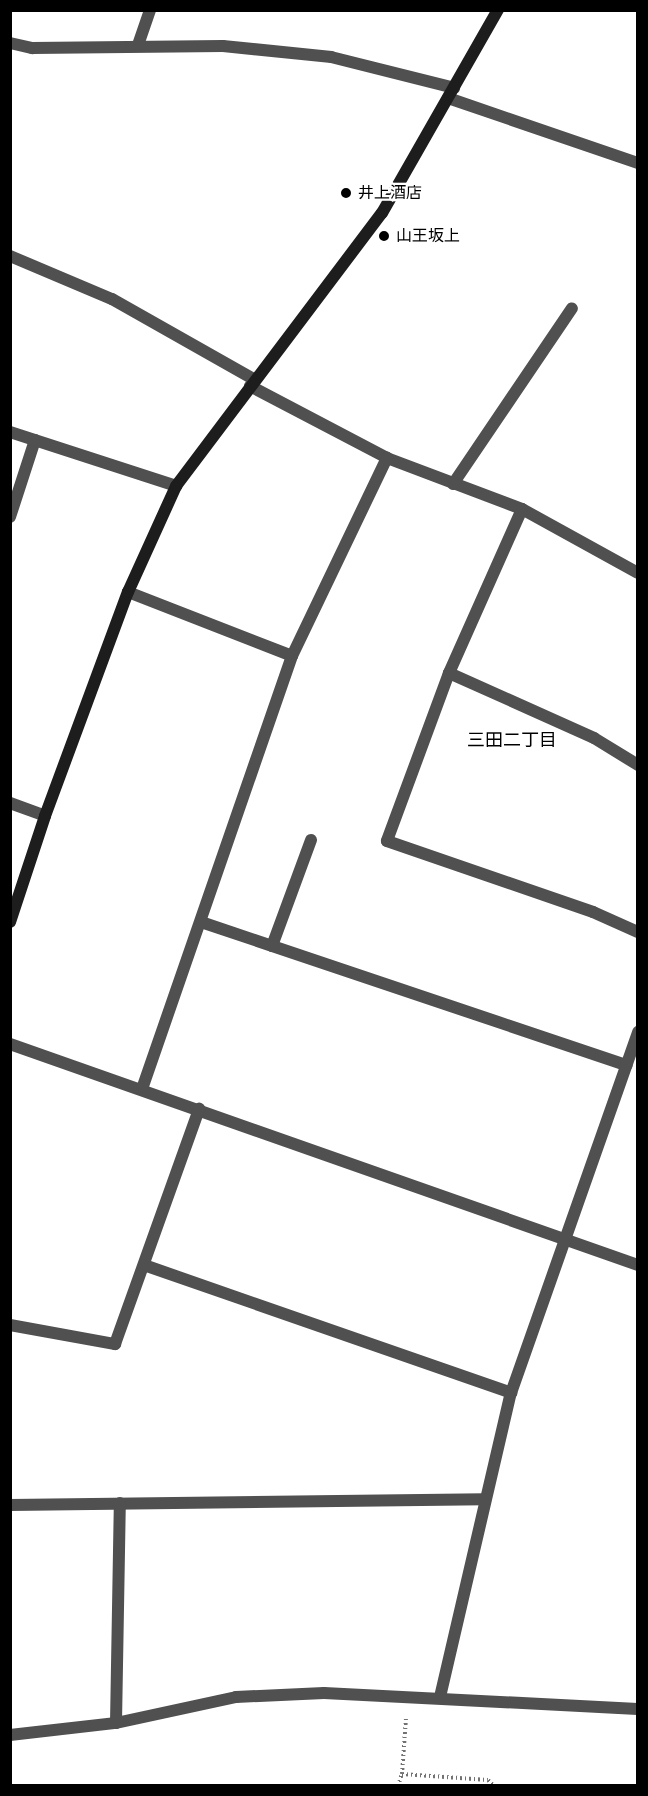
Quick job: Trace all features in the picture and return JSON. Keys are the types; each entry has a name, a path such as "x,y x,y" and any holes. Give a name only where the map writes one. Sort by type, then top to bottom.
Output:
{"street":[{"path":"138,45 150,10"},
{"path":"10,922 45,816 128,592 176,486 382,213 498,10"},
{"path":"10,43 32,48 138,45 223,46 331,57 451,93 638,163"},
{"path":"10,256 112,299 253,383 387,458 522,509 638,573"},
{"path":"453,484 572,308"},
{"path":"10,432 176,486"},
{"path":"10,517 35,440"},
{"path":"142,1089 292,656 387,458"},
{"path":"522,509 449,674 387,841 593,912 638,932"},
{"path":"128,592 292,656"},
{"path":"449,674 594,738 638,765"},
{"path":"10,803 45,816"},
{"path":"272,946 310,840"},
{"path":"201,922 627,1065"},
{"path":"440,1697 510,1393 638,1032"},
{"path":"10,1044 638,1265"},
{"path":"10,1325 116,1344 199,1109"},
{"path":"144,1265 510,1393"},
{"path":"10,1505 484,1499"},
{"path":"116,1723 120,1503"},
{"path":"10,1735 116,1723 236,1697 324,1693 440,1697 638,1709"}],"path":[{"path":"398,1785 402,1774 407,1696"},
{"path":"402,1774 488,1780 494,1785"}],"place":[{"name":"井上酒店","path":"346,193"},
{"name":"山王坂上","path":"384,236"}],"district":[{"name":"三田二丁目","path":"512,740"}]}
